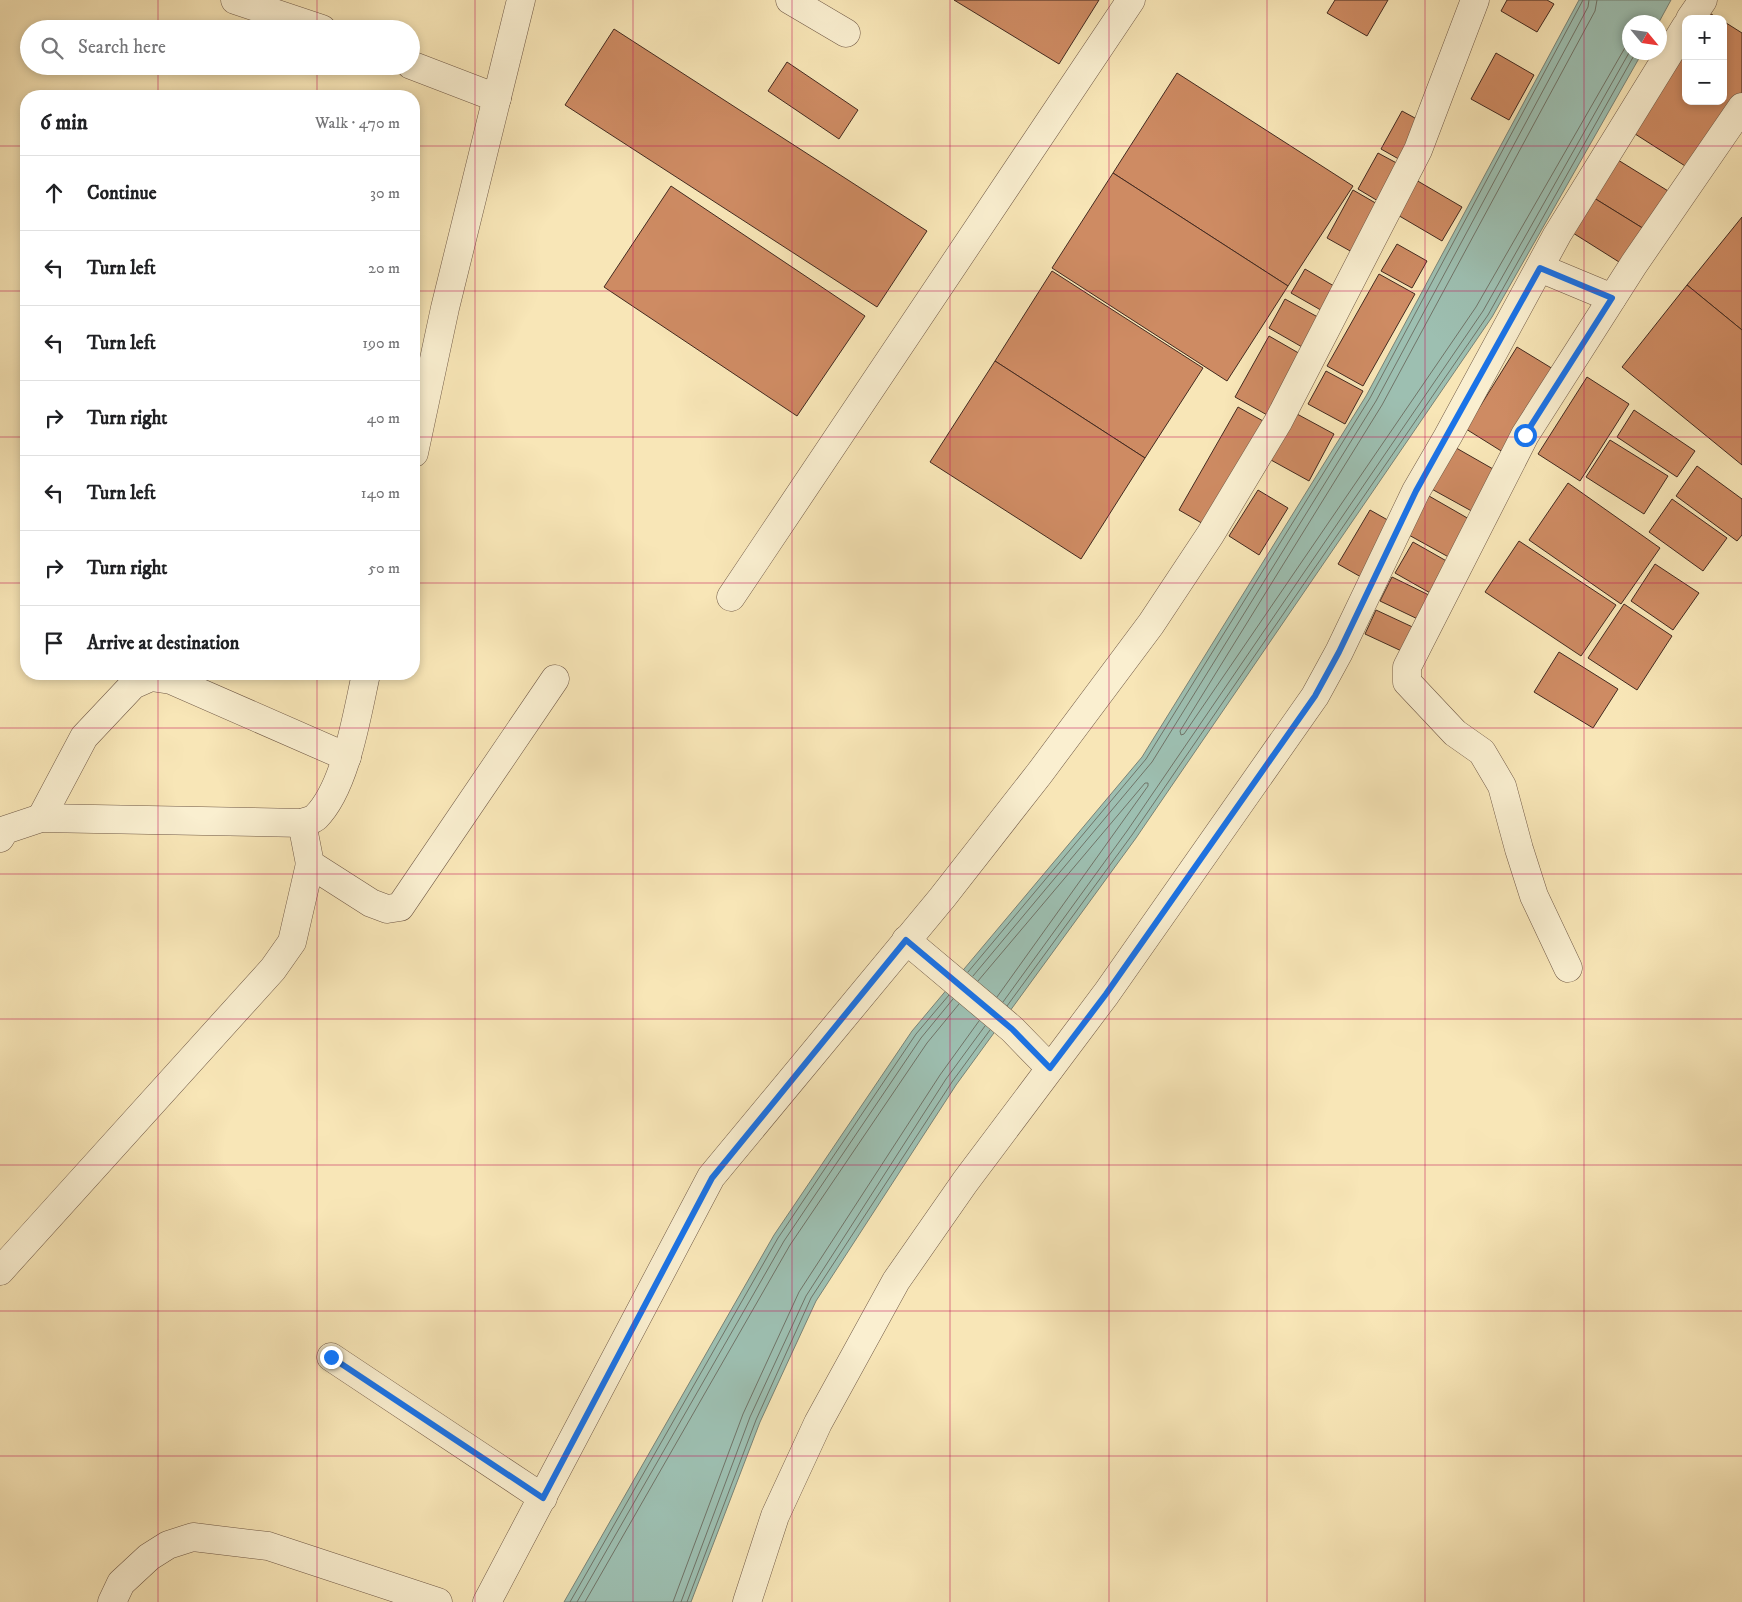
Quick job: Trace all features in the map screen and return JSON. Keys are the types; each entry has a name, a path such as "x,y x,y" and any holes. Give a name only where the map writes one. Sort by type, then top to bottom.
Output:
{"street":[{"path":"235,0 295,20"},
{"path":"420,426 446,308 521,0"},
{"path":"790,0 846,33"},
{"path":"730,597 1131,0"},
{"path":"487,1602 712,1178 1039,774 1151,624 1210,534 1278,422 1418,150 1475,0"},
{"path":"1693,15 1702,0"},
{"path":"747,1602 775,1516 814,1431 896,1281 965,1182 1106,994 1315,696 1339,652 1416,491 1557,235 1682,32"},
{"path":"420,68 497,98"},
{"path":"1568,968 1534,896 1518,849 1502,786 1482,752 1455,733 1408,682 1407,667 1525,435 1612,298 1742,107"},
{"path":"1540,268 1612,298"},
{"path":"310,864 371,902 388,909 400,907 555,679"},
{"path":"41,818 84,737 132,685 144,680"},
{"path":"171,680 348,757"},
{"path":"2,831 41,818 302,823 315,818 327,802 348,757 365,680"},
{"path":"4,1257 273,969 292,942 310,864 302,823"},
{"path":"906,940 1012,1029 1050,1068"},
{"path":"331,1357 543,1498"},
{"path":"112,1602 120,1583 149,1557 168,1544 194,1537 268,1546 438,1602"}],"water":[{"path":"1579,0 1671,0 1663,15 1622,15 1622,60 1638,60 1492,317 1136,838 956,1085 816,1301 760,1422 691,1602 564,1602 774,1235 912,1031 1142,757 1366,396"}],"building":[{"path":"954,0 1099,0 1059,64"},
{"path":"1335,0 1388,0 1367,36 1327,13"},
{"path":"1507,0 1547,0 1554,4 1537,32 1501,11"},
{"path":"1727,24 1742,33 1742,94 1693,171 1632,132 1682,53 1682,105 1727,105"},
{"path":"614,29 927,231 877,307 565,105"},
{"path":"1496,53 1534,75 1509,120 1471,99"},
{"path":"787,62 858,110 839,139 768,91"},
{"path":"1177,73 1353,186 1288,286 1113,173"},
{"path":"1402,111 1426,124 1404,162 1381,149"},
{"path":"1378,153 1404,167 1383,204 1358,189"},
{"path":"1618,160 1673,194 1649,232 1594,198"},
{"path":"1113,173 1288,286 1227,381 1052,268"},
{"path":"1416,180 1462,207 1442,241 1396,214"},
{"path":"671,186 865,316 797,416 604,287"},
{"path":"1353,190 1379,205 1352,252 1327,238"},
{"path":"1594,198 1649,232 1627,267 1573,233"},
{"path":"1742,217 1742,330 1687,285"},
{"path":"1397,244 1427,261 1412,288 1381,271"},
{"path":"1305,269 1339,289 1326,313 1291,293"},
{"path":"1052,271 1203,368 1145,458 995,361"},
{"path":"1379,274 1415,294 1363,386 1327,366"},
{"path":"1687,285 1742,330 1742,465 1622,367"},
{"path":"1285,299 1325,321 1309,351 1269,328"},
{"path":"1269,336 1302,355 1269,416 1235,397"},
{"path":"1517,347 1558,372 1506,454 1466,429"},
{"path":"995,361 1145,458 1081,559 930,462"},
{"path":"1326,371 1363,391 1345,424 1308,404"},
{"path":"1587,377 1629,404 1580,481 1538,454"},
{"path":"1238,407 1272,426 1212,529 1179,510"},
{"path":"1634,410 1695,451 1677,477 1617,437"},
{"path":"1297,414 1334,434 1309,481 1271,460"},
{"path":"1610,440 1668,476 1644,514 1586,477"},
{"path":"1451,445 1500,473 1477,514 1428,487"},
{"path":"1697,466 1742,499 1742,535 1737,541 1676,496"},
{"path":"1568,483 1660,548 1621,604 1529,540"},
{"path":"1258,490 1288,508 1259,555 1229,536"},
{"path":"1429,496 1476,523 1454,560 1407,534"},
{"path":"1672,499 1727,538 1703,571 1649,532"},
{"path":"1370,510 1393,523 1361,577 1338,564"},
{"path":"1519,541 1616,605 1581,656 1485,592"},
{"path":"1413,542 1450,563 1432,594 1395,573"},
{"path":"1655,564 1699,593 1673,630 1631,601"},
{"path":"1392,577 1435,598 1424,622 1380,601"},
{"path":"1624,604 1672,636 1637,690 1588,658"},
{"path":"1376,610 1419,630 1408,654 1365,634"},
{"path":"1559,652 1618,689 1593,728 1534,692"}],"route":[{"path":"331,1357 543,1498 686,1224 712,1178 906,940 1012,1029 1050,1068 1106,994 1315,696 1339,652 1416,491 1540,268 1612,298 1525,435"}]}
